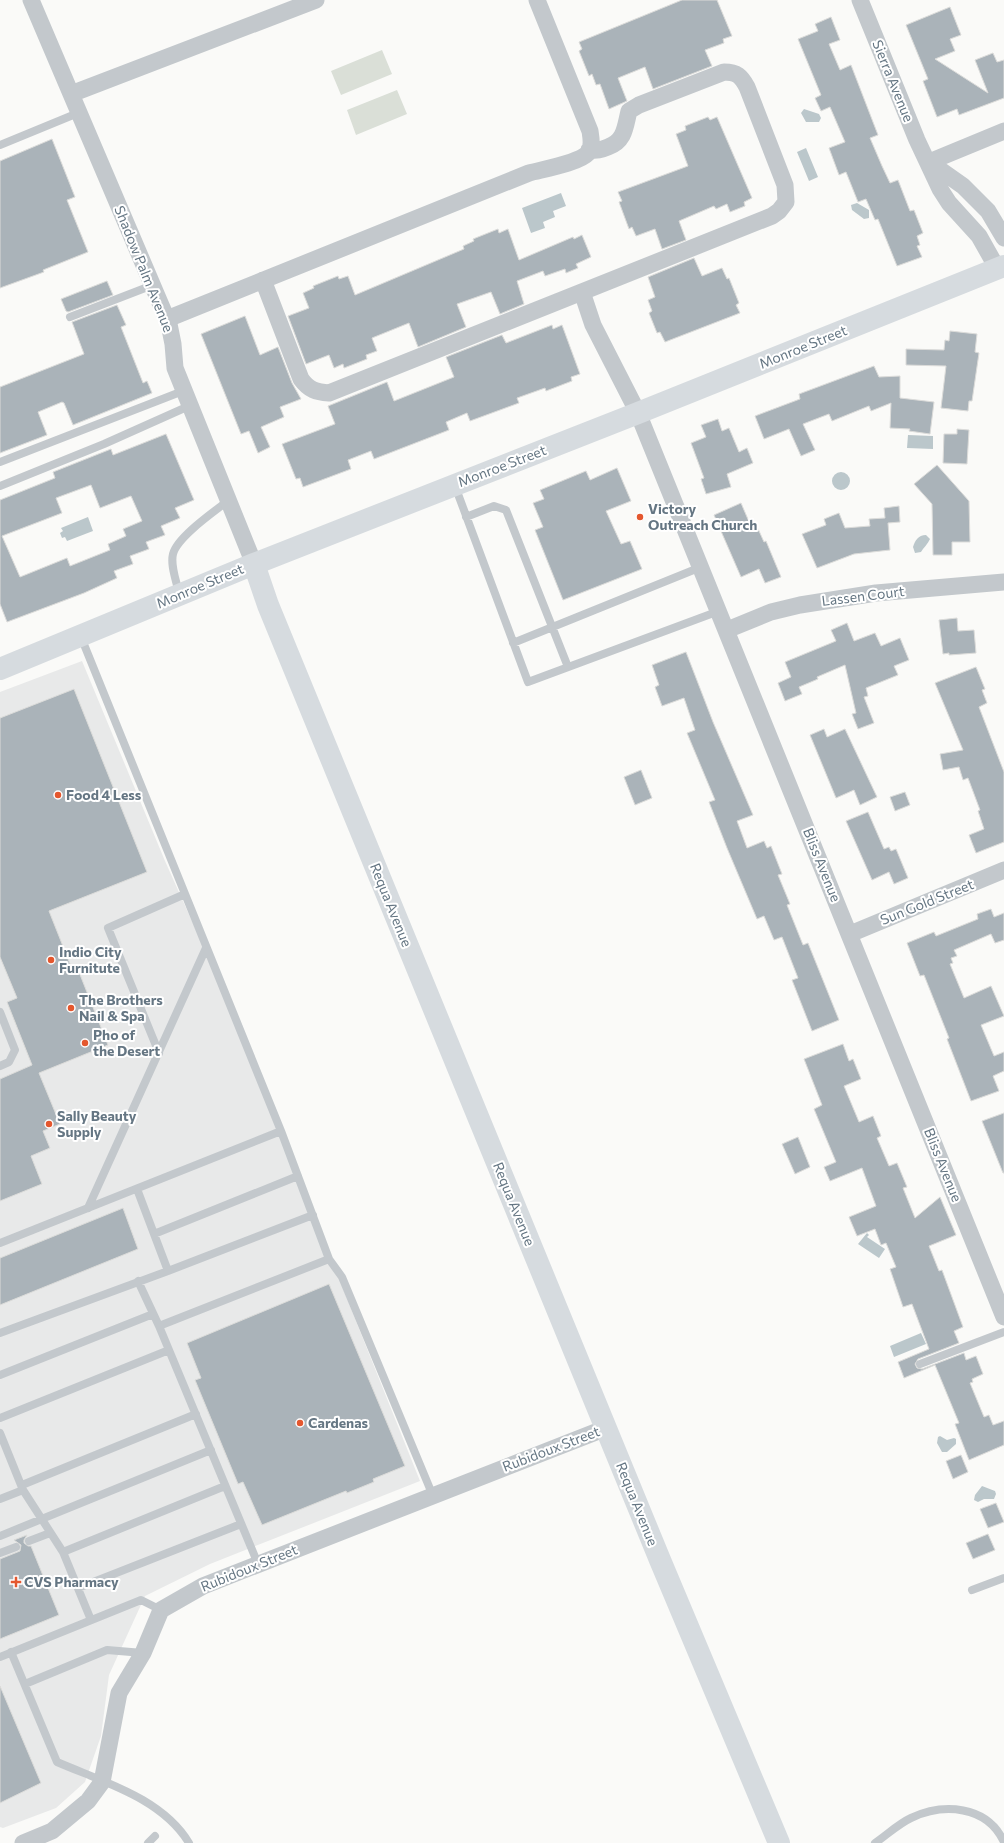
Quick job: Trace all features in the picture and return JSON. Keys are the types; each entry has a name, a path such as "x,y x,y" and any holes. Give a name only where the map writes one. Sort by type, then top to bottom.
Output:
{"street":[{"name":"Shadow Palm Avenue","path":"31,0 167,319 173,344 175,368 254,564"},
{"path":"71,94 316,0"},
{"path":"167,319 529,173 576,161 588,152 592,141 590,132 537,0"},
{"name":"Sierra Avenue","path":"860,0 917,140 929,162 943,194 979,236 1000,267"},
{"path":"263,280 301,380 307,387 316,392 329,393 772,216 779,211 786,202 787,193 782,173 747,87 742,77 734,72 724,72 640,105 629,111 624,134 618,143 596,151 589,150"},
{"path":"929,162 1004,131"},
{"name":"Sierra Avenue","path":"929,162 963,186 988,211 1004,238"},
{"name":"Monroe Street","path":"0,669 254,564 638,413 1000,267"},
{"name":"Bliss Avenue","path":"582,292 593,325 638,413 1004,1317"},
{"name":"Requa Avenue","path":"254,564 271,612 606,1428 779,1843"},
{"name":"Lassen Court","path":"726,630 771,612 800,605 876,593 1004,582"},
{"name":"Sun Gold Street","path":"850,934 1004,870"},
{"name":"Rubidoux Street","path":"161,1610 203,1586 606,1428"},
{"path":"23,1843 52,1831 88,1800 102,1782 119,1693 143,1653 161,1610"}],"lane":[{"path":"0,145 78,113"},
{"path":"70,317 153,285"},
{"path":"0,462 186,398"},
{"path":"0,486 104,444 186,398"},
{"path":"455,485 528,682 719,611"},
{"path":"179,595 173,554 177,545 204,518 229,500"},
{"path":"466,517 494,506 506,510 568,667"},
{"path":"513,643 701,567"},
{"path":"80,636 298,1176 329,1259 342,1277 433,1496"},
{"path":"158,1053 108,928 184,894"},
{"path":"88,1208 206,948"},
{"path":"0,1012 15,1050 9,1062 0,1066"},
{"path":"0,1243 280,1131"},
{"path":"154,1234 298,1176"},
{"path":"136,1189 168,1271"},
{"path":"0,1333 168,1271 313,1215"},
{"path":"159,1326 329,1259"},
{"path":"138,1281 159,1326 258,1564"},
{"path":"0,1376 153,1314"},
{"path":"920,1364 1004,1332"},
{"path":"0,1418 169,1350"},
{"path":"0,1500 22,1488 196,1414"},
{"path":"0,1433 22,1488 41,1520 63,1552 91,1620"},
{"path":"0,1536 211,1450"},
{"path":"63,1552 225,1486"},
{"path":"78,1588 241,1524"},
{"path":"30,1541 50,1533"},
{"path":"0,1553 16,1547"},
{"path":"972,1590 1004,1578"},
{"path":"0,1657 141,1600 161,1610"},
{"path":"24,1684 107,1650 143,1653"},
{"path":"11,1652 57,1762 128,1792 152,1806 173,1823 189,1843"},
{"path":"875,1843 910,1819 933,1810 959,1809 976,1814 993,1827 1004,1842"},
{"path":"148,1843 155,1836"}],"shaded area":[{"path":"382,50 392,74 341,95 331,71"},
{"path":"397,90 407,114 356,135 347,110"},
{"path":"804,109 819,114 821,118 819,122 806,122 801,113"},
{"path":"806,148 818,177 809,181 797,152"},
{"path":"561,193 566,206 553,211 555,217 543,222 545,228 531,233 522,208"},
{"path":"857,203 869,210 869,218 864,219 852,210 851,205"},
{"path":"908,435 933,436 933,449 907,448"},
{"path":"841,472 847,475 850,481 847,487 841,490 835,487 832,481 835,475"},
{"path":"88,517 93,531 67,541 65,537 62,538 60,533 63,531 61,528"},
{"path":"926,535 930,539 929,541 921,552 915,553 913,547 916,541 919,537"},
{"path":"82,661 165,861 229,1004 420,1481 210,1564 145,1596 109,1675 101,1736 85,1782 56,1808 3,1828 0,1827 0,692"},
{"path":"867,1233 869,1235 867,1237 885,1249 879,1258 858,1244"},
{"path":"921,1333 926,1344 894,1357 890,1346"},
{"path":"940,1436 947,1440 954,1438 956,1439 956,1444 947,1452 942,1452 937,1443 938,1437"},
{"path":"982,1486 995,1491 996,1494 994,1499 984,1499 978,1502 974,1500 975,1495"}],"building":[{"path":"682,0 717,0 732,36 723,39 724,43 705,50 712,66 653,89 645,67 618,78 627,101 609,109 600,84 596,85 592,74 589,76 579,51 582,49 579,42"},
{"path":"950,7 961,35 950,39 955,51 935,59 988,93 975,60 993,53 997,62 1004,60 1004,98 959,115 957,109 937,117 923,81 928,79 906,25"},
{"path":"831,17 840,40 829,44 840,70 851,65 878,135 870,138 882,166 890,183 898,180 910,211 914,210 923,233 917,236 920,245 917,246 922,257 897,266 878,219 875,220 866,199 858,202 846,172 839,175 829,148 845,142 830,107 821,111 815,98 821,95 798,39 818,31 815,24"},
{"path":"708,117 710,120 717,117 752,198 744,202 745,206 730,212 727,204 716,209 714,206 679,221 686,240 662,249 655,229 636,236 632,227 629,229 619,202 622,201 618,192 688,166 676,134 686,130 685,126"},
{"path":"52,139 75,197 67,200 88,252 43,270 44,272 0,288 0,161"},
{"path":"498,229 499,233 508,229 519,260 573,237 574,239 582,235 591,257 576,264 578,268 566,273 565,269 545,276 543,271 517,281 524,304 500,314 491,292 457,304 466,327 418,347 409,323 372,338 377,351 366,355 367,359 344,368 343,364 334,368 329,355 306,364 288,316 309,308 303,293 314,288 313,286 338,276 339,279 348,276 355,295 464,249 463,246 474,241 473,239"},
{"path":"694,258 702,276 722,268 727,279 729,278 739,303 736,305 740,313 665,342 660,332 657,333 649,313 652,311 648,300 655,297 648,277"},
{"path":"107,281 113,295 68,312 66,311 61,299"},
{"path":"117,305 126,325 121,327 143,383 147,381 152,393 73,425 64,403 62,402 38,412 47,435 0,453 0,387 84,354 72,322"},
{"path":"245,316 260,355 278,347 292,383 301,399 280,407 284,417 261,427 270,447 258,453 249,431 241,434 201,334"},
{"path":"552,325 553,329 562,325 580,374 571,377 572,381 546,391 545,388 517,398 519,403 470,421 467,413 446,422 449,430 374,459 371,451 348,460 351,469 303,487 300,478 296,479 282,444 335,424 328,406 387,382 394,401 454,377 446,357 502,335 506,343"},
{"path":"950,331 977,334 975,352 979,353 972,401 969,401 968,411 941,408 946,366 906,365 906,349 944,350 945,340 949,341"},
{"path":"874,366 879,377 900,376 900,398 934,402 930,434 909,431 910,429 890,428 891,403 871,411 869,406 832,421 829,414 803,424 815,450 801,456 789,429 764,439 755,416 800,399 799,394"},
{"path":"718,419 722,431 729,428 739,452 747,448 753,463 727,474 731,487 706,494 701,479 704,478 691,443 706,437 701,425"},
{"path":"957,429 969,430 967,464 943,463 944,434 957,434"},
{"path":"166,434 194,500 175,508 180,518 161,526 165,535 146,542 149,549 130,556 133,564 114,571 117,578 84,593 7,622 0,604 0,500 55,478 53,472 111,449 113,455","holes":["91,485 100,508 131,496 142,521 123,529 126,536 108,544 110,550 70,566 67,558 20,577 2,536 62,513 56,498"]},
{"path":"937,465 969,501 970,542 952,542 952,555 933,555 932,504 914,484"},
{"path":"617,468 631,501 606,511 621,544 630,541 642,569 563,600 535,530 543,527 533,503 544,499 540,490 586,471 590,480"},
{"path":"741,503 750,524 755,522 764,542 766,541 781,577 765,583 759,569 741,577 714,515"},
{"path":"899,506 900,522 888,523 890,550 854,554 817,568 802,534 826,525 824,519 839,513 845,528 870,526 869,519 885,518 884,508"},
{"path":"957,618 958,631 974,630 976,653 943,654 939,620"},
{"path":"847,623 854,641 875,633 881,646 900,638 909,660 894,666 898,675 866,688 868,696 864,697 874,723 858,729 852,714 856,713 845,665 817,677 818,679 799,687 802,694 785,701 778,683 791,677 785,662 836,641 831,630"},
{"path":"686,652 713,722 753,815 737,821 747,848 764,841 767,848 771,846 782,874 778,875 790,904 787,905 803,945 808,943 839,1020 812,1031 792,980 798,978 782,937 774,940 764,916 757,919 709,802 715,800 687,733 695,730 684,698 662,706 655,687 659,685 652,665"},
{"path":"976,667 985,689 982,690 987,703 979,707 1004,772 1004,842 976,853 969,835 984,829 978,811 980,810 968,778 963,780 959,767 943,770 940,754 963,750 935,683"},
{"path":"74,689 147,872 49,911 74,974 79,972 108,1045 39,1073 60,1124 43,1131 50,1148 31,1156 42,1184 0,1201 0,1079 32,1065 7,1002 17,998 0,957 0,718"},
{"path":"824,729 827,737 845,729 877,797 860,805 854,790 836,798 810,735"},
{"path":"641,770 652,798 635,805 624,777"},
{"path":"905,792 910,805 895,811 890,797"},
{"path":"868,812 884,849 889,847 891,851 896,849 908,878 894,884 889,872 872,880 846,821"},
{"path":"991,909 994,917 1004,913 1004,940 995,943 991,934 954,950 957,956 951,958 953,963 950,964 964,998 991,986 1004,1016 981,1025 994,1056 1004,1052 1004,1071 993,1076 999,1091 971,1101 947,1039 949,1038 924,975 920,976 907,943 934,932 936,936 978,919 977,914"},
{"path":"843,1044 849,1061 853,1059 861,1079 844,1086 859,1122 873,1116 881,1136 877,1138 889,1166 897,1163 907,1187 903,1188 915,1218 940,1197 956,1235 929,1246 939,1271 942,1270 963,1327 954,1331 959,1343 918,1359 915,1364 917,1368 922,1369 964,1353 966,1360 976,1356 983,1374 972,1379 973,1382 970,1383 984,1417 989,1415 993,1425 1004,1421 1004,1445 969,1460 955,1424 959,1423 935,1365 904,1378 898,1362 929,1349 912,1304 903,1307 890,1269 896,1267 886,1243 881,1245 875,1229 857,1236 849,1217 876,1206 862,1168 830,1181 824,1167 836,1162 814,1109 822,1105 804,1059"},
{"path":"1004,1113 1004,1173 1003,1173 982,1121"},
{"path":"798,1137 810,1167 795,1174 782,1144"},
{"path":"123,1208 138,1249 0,1305 0,1258"},
{"name":"Cardenas","path":"329,1284 405,1466 373,1479 374,1482 347,1493 346,1491 262,1525 243,1482 238,1484 195,1380 201,1378 187,1343"},
{"path":"961,1455 968,1472 953,1479 946,1461"},
{"path":"996,1503 1004,1522 988,1528 980,1509"},
{"path":"988,1534 995,1550 973,1559 966,1543"},
{"name":"CVS Pharmacy","path":"27,1535 24,1543 31,1546 59,1615 0,1639 0,1559 20,1551 21,1545 14,1540"},
{"path":"0,1686 41,1783 0,1803"}],"place":[{"name":"Victory Outreach Church","path":"640,517"},
{"name":"Food 4 Less","path":"58,795"},
{"name":"Indio City Furnitute","path":"51,960"},
{"name":"The Brothers Nail & Spa","path":"71,1008"},
{"name":"Pho of the Desert","path":"85,1043"},
{"name":"Sally Beauty Supply","path":"49,1124"},
{"name":"Cardenas","path":"300,1423"},
{"name":"CVS Pharmacy","path":"16,1582"}]}
